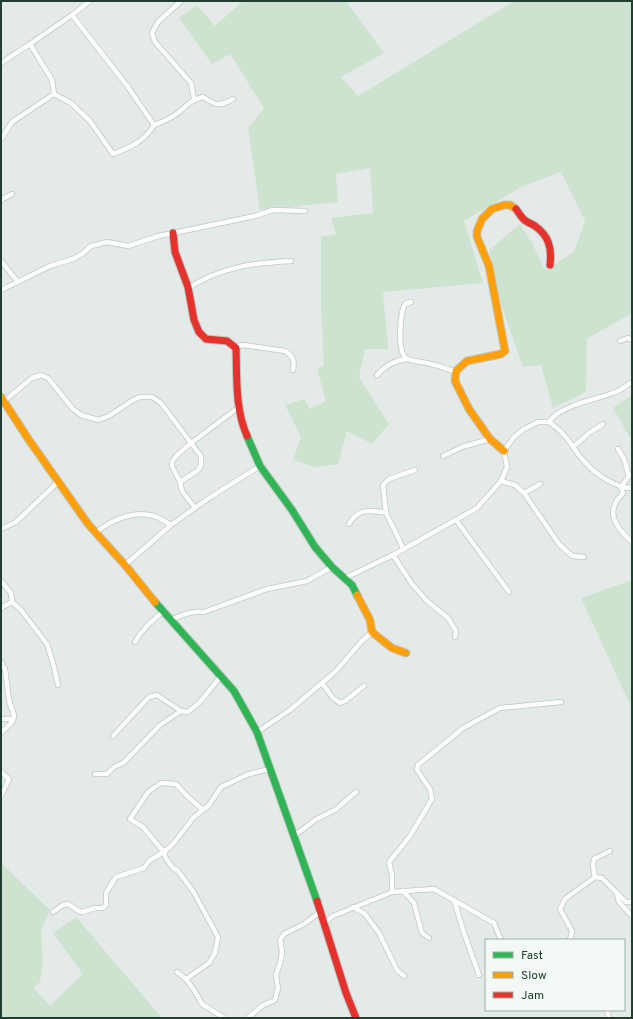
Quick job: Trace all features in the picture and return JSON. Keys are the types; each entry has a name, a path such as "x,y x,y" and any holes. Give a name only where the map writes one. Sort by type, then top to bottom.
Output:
{"street":[{"path":"1,63 72,16 90,1"},
{"path":"181,1 158,22 152,33 155,42 191,83 194,99"},
{"path":"72,16 128,87 154,125"},
{"path":"30,44 52,80 54,94"},
{"path":"54,94 71,103 90,121 113,154 141,141 154,125 167,120 194,99 203,97 213,104 224,104 233,99"},
{"path":"2,138 12,122 54,94"},
{"path":"1,200 12,194"},
{"path":"345,578 392,555 477,508 501,481 507,466 504,451 490,439 461,394 455,381 456,372 463,364 468,361 501,354 505,350 489,266 476,232 482,218 487,212 494,208 509,205 514,207 525,220 535,225 547,238 551,247 550,265"},
{"path":"1,290 50,266 73,259 82,254 91,246 107,242 128,246 173,233 255,216 273,210 305,211"},
{"path":"173,233 175,251 188,288 195,324 201,335 205,339 225,340 232,342 236,348 239,407 242,425 260,466 292,510 315,547 332,567 345,578 360,599 370,620 372,632 399,652 406,653"},
{"path":"1,261 18,282"},
{"path":"188,288 204,279 234,268 252,264 291,261"},
{"path":"407,359 404,355 402,346 401,326 403,307 405,304 411,302"},
{"path":"620,341 628,338 632,340"},
{"path":"236,348 243,345 285,351 290,354 294,360 293,370"},
{"path":"377,375 395,362 407,359 439,366 449,371 456,372"},
{"path":"180,482 197,471 201,466 201,456 161,403 152,397 140,397 109,416 98,420 81,415 73,409 48,378 41,375 32,378 2,401 95,533 125,565 170,620 221,676 234,692 257,732 315,895 323,924 356,1018"},
{"path":"549,422 552,417 566,409 614,393 632,382"},
{"path":"195,508 182,491 172,462 176,456 191,443 239,407"},
{"path":"504,451 514,437 524,429 538,422 549,422 564,434 585,462 607,480 621,487 632,488"},
{"path":"573,447 595,428 602,424"},
{"path":"443,456 462,447 490,439"},
{"path":"618,449 624,459 629,476 621,487"},
{"path":"125,565 171,525 260,466"},
{"path":"403,549 386,513 383,485 389,479 415,470"},
{"path":"501,481 515,485 524,493 559,544 572,556 584,557"},
{"path":"1,529 16,522 58,482"},
{"path":"524,493 540,484"},
{"path":"621,487 623,493 615,504 613,517 621,532 632,542"},
{"path":"349,524 352,518 360,512 370,510 386,513"},
{"path":"95,533 106,524 115,520 143,514 156,516 171,525"},
{"path":"456,520 509,592"},
{"path":"392,555 412,584 427,602 448,618 456,631 455,637"},
{"path":"170,620 195,611 204,612 267,589 307,581 332,567"},
{"path":"1,581 11,593 12,602 21,610 47,644 58,685"},
{"path":"1,608 12,602"},
{"path":"135,642 140,633 164,611"},
{"path":"257,732 290,710 336,671 361,642 372,632"},
{"path":"1,662 5,669 9,700 14,715 13,721 1,734"},
{"path":"113,736 152,696 157,696 181,711 188,712 221,676"},
{"path":"322,683 333,698 340,703 345,702 364,686"},
{"path":"392,892 392,875 389,862 410,836 432,799 430,790 417,770 418,765 463,728 500,708 561,702"},
{"path":"95,774 107,774 114,767 123,763 160,725 181,711"},
{"path":"1,719 13,719"},
{"path":"53,912 62,904 68,904 83,912 95,908 103,908 106,905 106,893 116,877 144,868 149,861 165,851 173,844 193,818 208,805 221,787 250,774 270,769"},
{"path":"1,772 9,779 1,796"},
{"path":"186,979 209,964 215,953 218,937 193,891 178,871 173,868 166,857 165,851 162,850 143,827 130,819 148,792 160,783 176,784 203,810"},
{"path":"294,836 315,820 335,810 356,792"},
{"path":"595,877 593,866 594,859 610,851"},
{"path":"570,939 572,931 560,909 565,899 595,877 602,878 626,902 632,902"},
{"path":"323,924 333,916 392,892 434,889 494,923 502,939"},
{"path":"404,891 414,903 422,933 429,938"},
{"path":"616,893 619,902 632,916"},
{"path":"454,900 479,974"},
{"path":"353,907 365,914 380,933 397,970 404,976"},
{"path":"248,1018 263,1005 275,1000 278,988 276,975 282,951 280,940 284,934 304,924 320,912"},
{"path":"177,972 186,979 202,1004 224,1018"}],"green space":[{"path":"243,1 346,1 384,53 341,77 358,96 514,1 632,1 632,313 587,339 586,392 553,408 541,365 523,367 502,307 489,250 520,224 532,243 545,270 574,252 585,221 561,172 523,186 464,221 483,283 383,292 388,349 365,349 359,377 389,424 372,444 347,431 338,464 315,467 293,460 301,437 285,405 304,399 310,409 326,401 317,369 324,366 321,308 321,237 336,234 331,218 373,213 370,168 336,174 338,202 260,210 248,128 264,108 230,54 212,64 179,18 197,5 215,26"},
{"path":"631,396 632,397 632,441 613,408"},
{"path":"632,580 632,705 626,696 581,598"},
{"path":"1,863 50,910 41,930 43,962 40,982 33,988 50,1006 83,974 53,933 76,917 162,1018 1,1018"}],"traffic: fast":[{"path":"247,436 260,466 292,510 315,547 332,567 352,585 357,595"},
{"path":"155,602 234,691 257,732 317,901"}],"traffic: slow":[{"path":"504,451 490,439 469,409 455,381 456,371 467,361 501,354 505,351 489,266 477,237 477,231 482,219 492,209 504,205 510,205 516,209"},
{"path":"1,397 29,440 88,524 125,565 155,602"},
{"path":"357,595 370,620 372,632 392,648 406,653"}],"traffic: jam":[{"path":"516,209 523,219 535,226 544,234 550,248 550,265"},
{"path":"173,233 175,252 188,287 194,320 199,332 206,339 227,341 236,348 240,415 247,436"},
{"path":"317,901 346,993 356,1018"}]}
